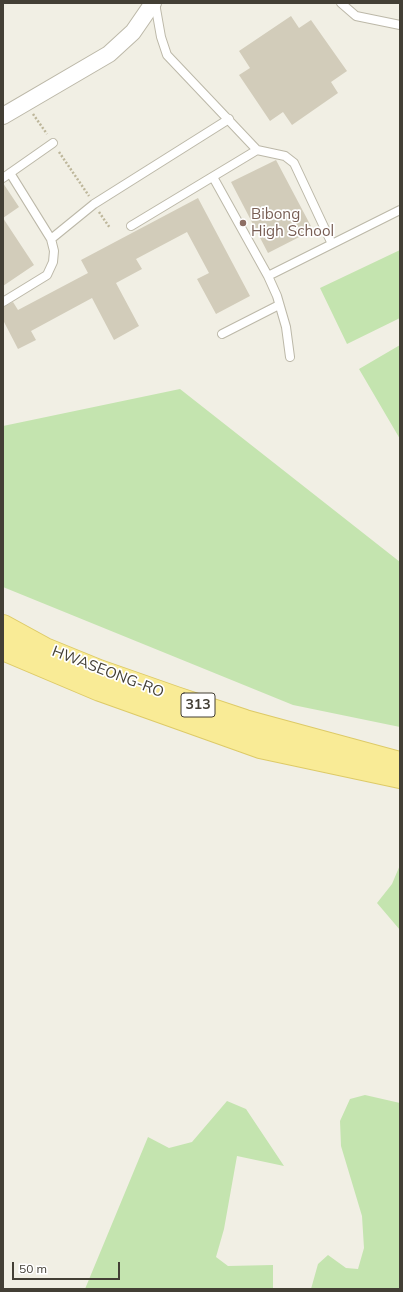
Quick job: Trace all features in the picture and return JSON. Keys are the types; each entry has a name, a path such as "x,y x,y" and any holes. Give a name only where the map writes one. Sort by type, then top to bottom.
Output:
{"main road":[{"name":"HWASEONG-RO","path":"3,626 59,654 99,671 245,721 400,763"},
{"name":"HWASEONG-RO","path":"3,649 100,690 260,748 400,777"}],"street":[{"path":"3,116 109,54 133,32 154,3"}],"lane":[{"path":"154,3 161,37 167,54 258,150 285,156 294,163 332,244"},
{"path":"341,3 356,16 400,25"},
{"path":"51,239 94,204 229,119"},
{"path":"3,302 47,275 53,262 54,251 51,239 6,176 53,143"},
{"path":"131,226 258,150"},
{"path":"213,177 268,276 286,327 290,357"},
{"path":"268,276 400,210"},
{"path":"222,334 279,305"}],"path":[{"path":"36,118 78,180"}],"green space":[{"path":"400,250 400,318 347,344 320,288"},
{"path":"400,345 400,439 359,369"},
{"path":"180,389 400,562 400,727 293,705 3,587 3,426"},
{"path":"400,865 400,930 377,903 392,884"},
{"path":"365,1095 400,1103 400,1289 311,1289 318,1264 328,1255 346,1268 358,1269 364,1248 362,1216 341,1146 340,1121 350,1099"},
{"path":"227,1101 246,1109 284,1166 237,1156 224,1229 216,1257 228,1266 273,1265 273,1289 85,1289 148,1137 169,1148 192,1142"}],"building":[{"path":"291,16 299,28 311,20 347,71 331,82 338,93 292,125 283,112 270,121 239,75 250,68 239,51"},
{"path":"276,160 313,230 268,253 231,182"},
{"path":"3,183 19,207 3,218"},
{"path":"198,198 250,296 216,314 197,279 209,273 187,232 136,259 142,269 116,283 139,326 114,340 92,298 31,331 36,340 18,349 3,320 3,307 13,302 18,310 88,273 81,260"},
{"path":"3,218 34,265 3,286"}],"place":[{"name":"Bibong High School","path":"243,223"}]}
